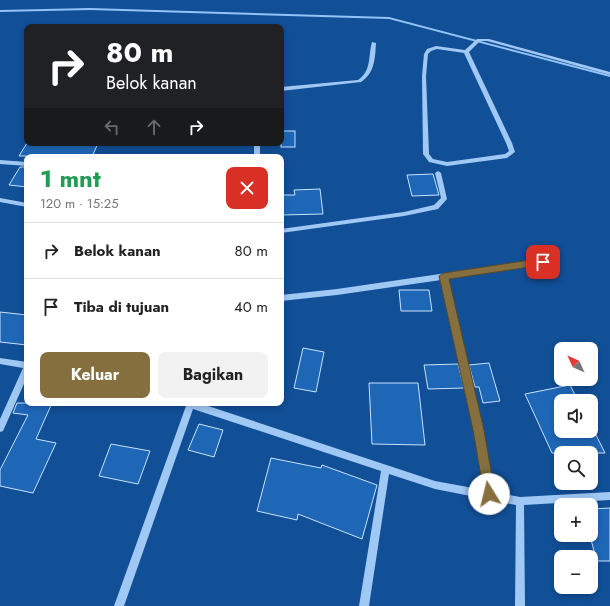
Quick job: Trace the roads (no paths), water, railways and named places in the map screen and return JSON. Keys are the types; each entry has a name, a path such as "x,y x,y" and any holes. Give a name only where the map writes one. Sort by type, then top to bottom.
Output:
{"street":[{"path":"467,51 475,43 482,40 610,74"},
{"path":"284,89 363,79 367,76 374,43"},
{"path":"436,47 467,51 512,152 507,156 499,158 447,164 431,161 426,154 424,76 426,54 429,50 436,47"},
{"path":"0,162 24,164"},
{"path":"284,231 404,214 436,207 444,199 438,174"},
{"path":"0,200 24,204"},
{"path":"284,298 337,292 543,262"},
{"path":"444,276 479,430 489,494"},
{"path":"0,361 24,365"},
{"path":"0,428 24,375"},
{"path":"119,606 188,406"},
{"path":"198,406 435,485 520,501 610,496"},
{"path":"364,606 386,468"},
{"path":"520,501 520,606"}],"waterway":[{"path":"0,11 90,9 389,18 610,76"}]}
